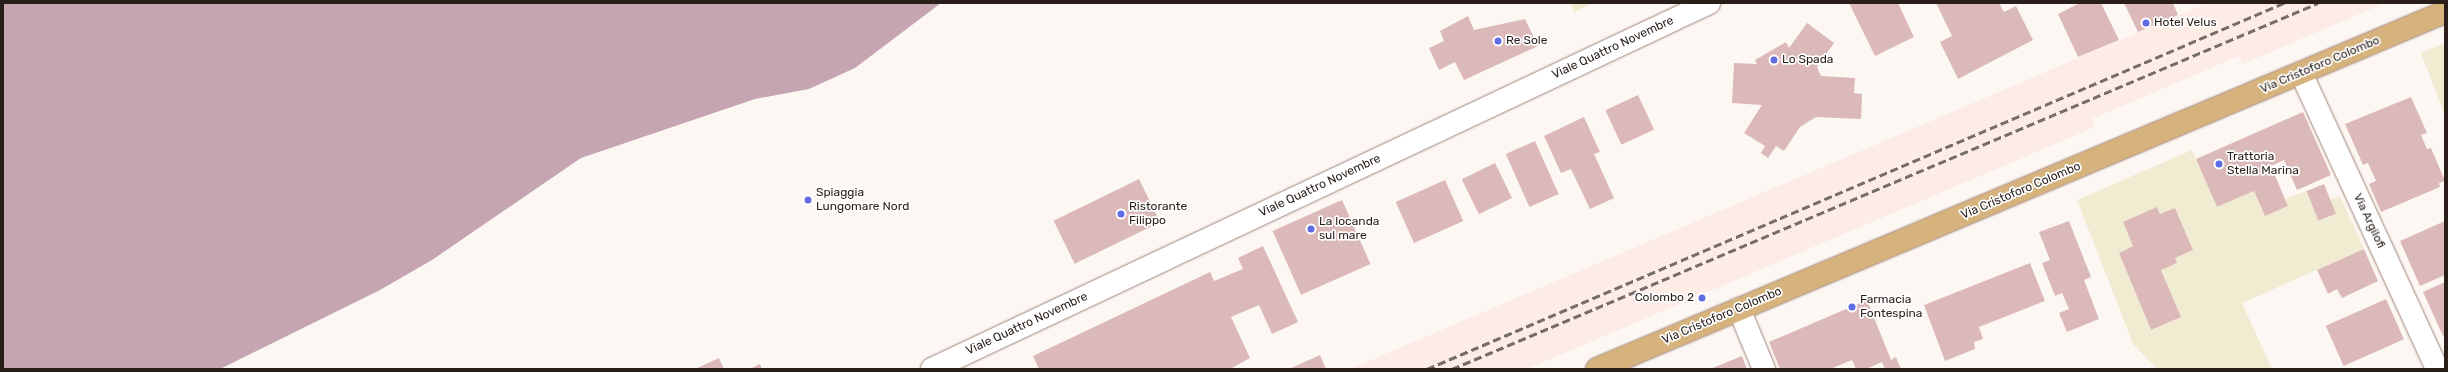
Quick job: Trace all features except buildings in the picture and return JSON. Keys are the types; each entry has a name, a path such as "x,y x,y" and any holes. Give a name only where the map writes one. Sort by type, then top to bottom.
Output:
{"main road":[{"name":"Via Cristoforo Colombo","path":"1597,369 2445,12"}],"street":[{"name":"Viale Quattro Novembre","path":"932,369 1709,3"},
{"name":"Via Argilofi","path":"2301,73 2437,369"},
{"path":"1739,309 1764,369"}],"shaded area":[{"path":"3,3 941,3 855,68 809,89 755,99 581,158 432,260 380,290 220,369 3,369"},
{"path":"1570,3 1593,3 1574,12"},
{"path":"2207,3 2385,3 2243,64 2239,56 2092,119 2095,127 1527,369 1350,369"},
{"path":"2445,43 2445,116 2421,53"},
{"path":"2192,150 2217,207 2254,191 2265,216 2288,206 2285,199 2306,191 2319,221 2336,214 2330,200 2340,196 2364,249 2242,303 2272,369 2157,369 2133,344 2077,200","holes":["2157,208 2160,214 2175,208 2193,250 2175,258 2161,270 2181,317 2151,330 2119,253 2133,246 2123,222"]}],"railway":[{"path":"1427,369 2284,3"},
{"path":"1452,369 2318,3"}],"place":[{"name":"Hotel Velus","path":"2146,23"},
{"name":"Re Sole","path":"1498,41"},
{"name":"Lo Spada","path":"1774,60"},
{"name":"Trattoria Stella Marina","path":"2219,164"},
{"name":"Spiaggia Lungomare Nord","path":"808,200"},
{"name":"Ristorante Filippo","path":"1121,214"},
{"name":"La locanda sul mare","path":"1311,229"},
{"name":"Colombo 2","path":"1702,298"},
{"name":"Farmacia Fontespina","path":"1852,307"}]}
